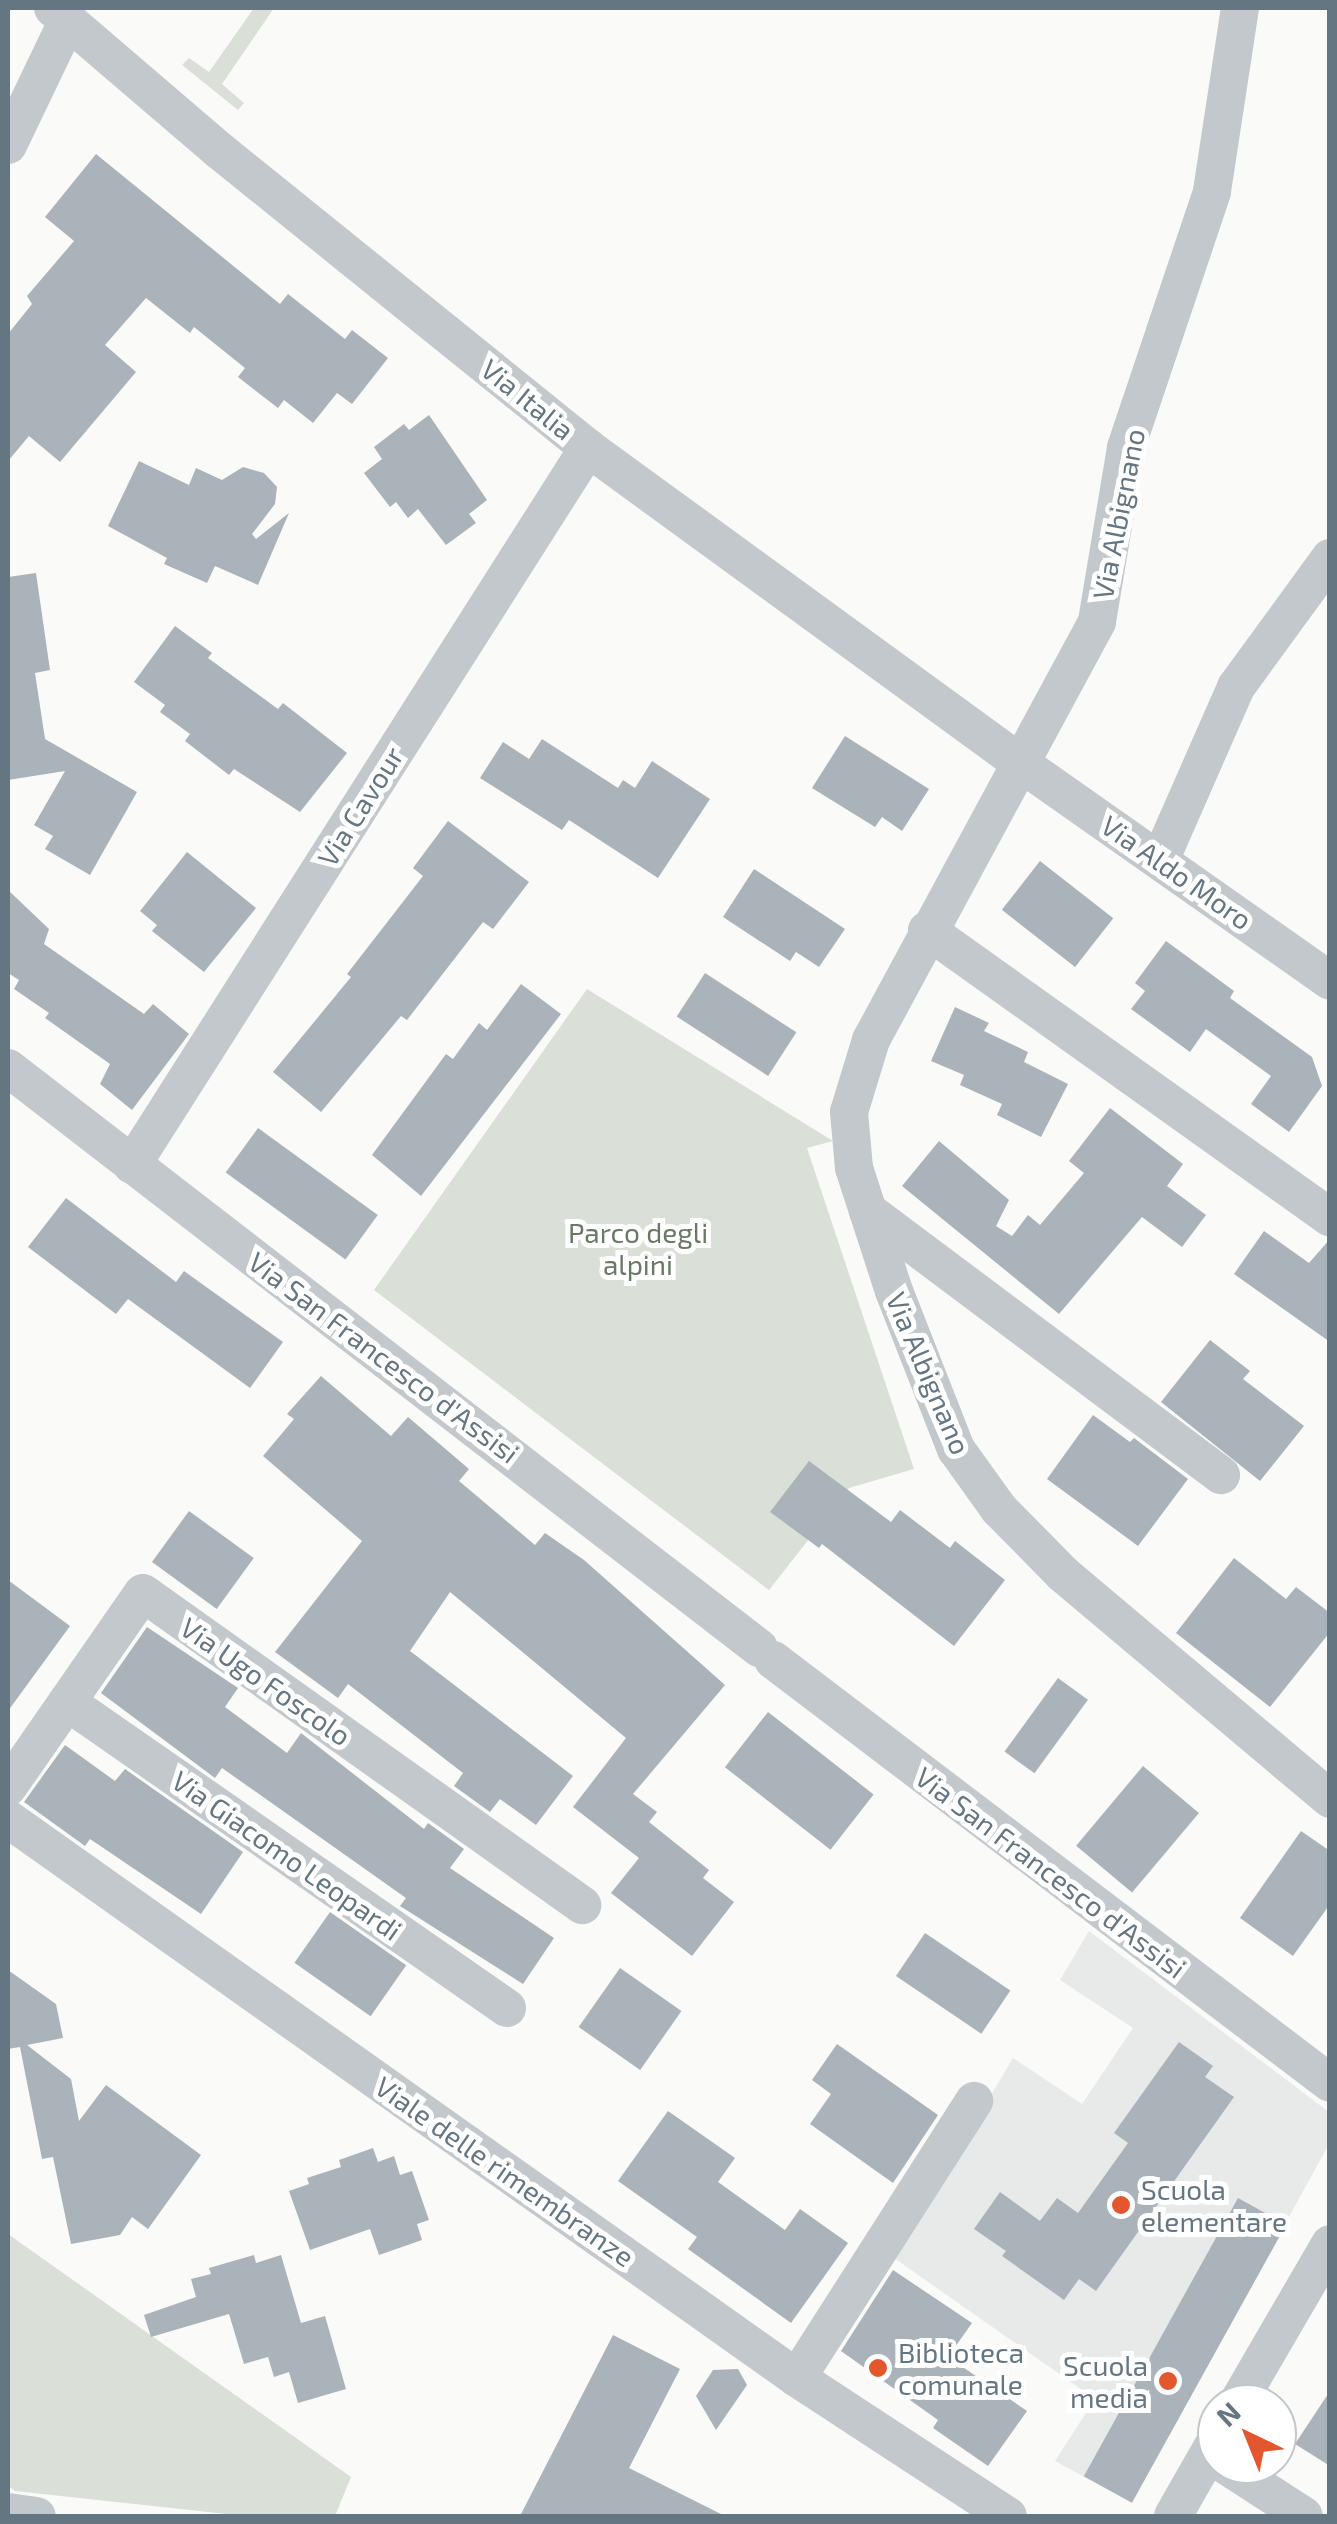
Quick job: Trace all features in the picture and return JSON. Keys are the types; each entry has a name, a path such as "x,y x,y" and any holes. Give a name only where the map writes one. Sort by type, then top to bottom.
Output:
{"street":[{"name":"Via Albignano","path":"1240,8 1212,192 1126,448 1098,622 1023,766 927,930 871,1040 849,1112 854,1168 956,1449 999,1509 1064,1574 1330,1799"},
{"name":"Via Italia","path":"60,15 588,448 1023,766"},
{"path":"8,145 60,15"},
{"name":"Via Cavour","path":"132,1165 588,448"},
{"path":"1161,858 1236,686 1330,558"},
{"name":"Via Aldo Moro","path":"1023,766 1161,858 1330,981"},
{"path":"927,930 1330,1217"},
{"name":"Via San Francesco d'Assisi","path":"8,1068 1330,2084"},
{"path":"868,1210 1221,1474"},
{"name":"Via Ugo Foscolo","path":"8,1788 143,1594 582,1904"},
{"name":"Via Giacomo Leopardi","path":"67,1702 506,2008"},
{"name":"Viale delle rimembranze","path":"8,1820 797,2378 1008,2516"},
{"path":"797,2378 974,2101"},
{"path":"1250,2384 1330,2244"},
{"path":"1172,2516 1197,2482"},
{"path":"1259,2484 1304,2516"},
{"path":"8,2512 38,2516"}],"shaded area":[{"path":"1089,1931 1329,2112 1329,2144 1132,2503 1055,2461 1095,2399 894,2258 1013,2058 1082,2104 1133,2028 1060,1980"}],"green space":[{"path":"254,8 274,8 222,84 244,103 238,110 182,65 189,58 209,72"},
{"name":"Parco degli alpini","path":"587,989 833,1141 807,1148 914,1469 849,1488 769,1590 374,1290"},
{"path":"8,2234 351,2477 335,2516 245,2516 15,2491 8,2486"}],"building":[{"path":"96,154 280,304 288,294 345,339 352,330 388,358 352,404 337,393 313,423 284,400 278,408 238,377 245,368 194,327 190,333 146,298 105,345 136,372 60,462 29,436 8,461 8,334 32,304 27,296 74,241 45,217"},
{"path":"429,415 487,500 469,514 476,523 446,545 418,509 408,518 396,502 390,507 364,473 382,459 374,447 404,424 409,430"},
{"path":"139,461 189,485 196,468 222,480 243,467 264,473 277,487 275,504 252,534 256,539 289,513 258,585 215,566 207,583 164,564 167,558 108,526"},
{"path":"36,573 50,670 35,673 45,739 137,792 90,875 45,849 53,836 34,825 65,771 8,780 8,577"},
{"path":"175,626 212,653 208,658 278,709 283,703 347,753 300,812 234,769 229,775 185,741 190,734 160,712 165,705 134,682"},
{"path":"845,736 929,789 902,831 882,817 875,827 812,788"},
{"path":"542,739 618,788 623,780 635,788 652,761 710,799 658,878 569,820 562,830 480,778 503,742 529,759"},
{"path":"448,821 529,882 493,929 483,922 407,1020 401,1016 321,1112 273,1072 351,977 347,974 423,876 413,868"},
{"path":"187,852 256,908 204,972 152,931 157,925 140,911"},
{"path":"1040,861 1113,918 1075,967 1002,910"},
{"path":"754,869 845,929 819,967 796,952 790,961 723,917"},
{"path":"8,890 49,929 44,944 144,1014 153,1004 189,1034 132,1110 100,1084 110,1064 45,1018 49,1013 14,989 19,980 8,973"},
{"path":"1166,941 1234,991 1230,998 1312,1057 1322,1086 1289,1132 1251,1104 1271,1076 1206,1029 1190,1052 1131,1009 1145,991 1135,983"},
{"path":"705,973 796,1032 768,1076 677,1017"},
{"path":"521,984 561,1014 421,1196 372,1155 446,1054 453,1059 479,1023 487,1030"},
{"path":"955,1007 989,1023 984,1031 1028,1052 1024,1062 1068,1084 1041,1137 997,1115 1002,1104 960,1085 964,1075 931,1061"},
{"path":"1110,1108 1183,1164 1167,1186 1206,1215 1182,1247 1142,1217 1059,1314 902,1186 939,1141 1009,1200 996,1226 1012,1236 1028,1215 1040,1225 1084,1173 1069,1161"},
{"path":"258,1128 378,1215 345,1259 226,1172"},
{"path":"66,1198 176,1282 184,1271 283,1342 250,1388 128,1299 116,1314 28,1247"},
{"path":"1264,1231 1309,1263 1330,1239 1330,1342 1234,1274"},
{"path":"1210,1340 1250,1371 1243,1379 1304,1426 1260,1481 1161,1402"},
{"path":"321,1376 391,1436 408,1417 469,1469 459,1481 535,1545 545,1533 584,1560 725,1685 633,1794 657,1812 649,1822 709,1870 703,1878 734,1902 692,1956 611,1893 639,1858 573,1807 626,1738 450,1592 410,1651 573,1776 536,1825 500,1799 490,1812 454,1786 463,1773 348,1684 338,1698 275,1652 362,1541 263,1456 294,1419 287,1414"},
{"path":"1093,1415 1130,1442 1134,1438 1188,1479 1138,1546 1047,1479"},
{"path":"809,1461 891,1522 900,1510 950,1548 955,1541 1005,1580 954,1646 822,1544 819,1548 770,1512"},
{"path":"189,1511 254,1558 217,1609 152,1562"},
{"path":"1234,1558 1286,1599 1296,1587 1330,1613 1330,1632 1270,1707 1176,1633"},
{"path":"8,1580 70,1626 8,1711"},
{"path":"147,1627 238,1688 225,1707 287,1753 301,1733 424,1829 428,1823 464,1849 450,1868 554,1938 523,1984 400,1906 406,1898 222,1768 215,1778 101,1693"},
{"path":"1058,1678 1088,1700 1034,1773 1005,1752"},
{"path":"768,1712 874,1794 830,1850 725,1767"},
{"path":"65,1745 115,1781 125,1769 243,1852 201,1914 90,1839 85,1846 24,1802"},
{"path":"1143,1766 1199,1813 1132,1893 1076,1846"},
{"path":"1301,1831 1330,1851 1330,1904 1293,1956 1240,1918"},
{"path":"330,1912 406,1965 371,2016 294,1963"},
{"path":"925,1933 1010,1991 981,2034 896,1976"},
{"path":"620,1968 681,2011 640,2070 579,2027"},
{"path":"8,1970 56,2004 63,2038 27,2045 71,2079 79,2121 106,2085 201,2155 148,2229 132,2217 120,2235 71,2244 53,2157 42,2159 20,2047 8,2049"},
{"path":"1179,2042 1213,2066 1205,2077 1234,2097 1096,2291 1079,2279 1064,2300 1002,2256 1006,2251 974,2229 1000,2192 1040,2221 1057,2198 1078,2213 1128,2143 1114,2133"},
{"path":"837,2044 938,2115 893,2183 810,2124 831,2094 812,2080"},
{"path":"668,2111 735,2158 718,2182 785,2230 800,2209 848,2243 791,2323 688,2249 697,2237 618,2181"},
{"path":"373,2148 378,2162 394,2156 400,2175 412,2171 429,2220 417,2224 422,2240 379,2255 370,2229 310,2250 289,2191 309,2184 307,2178 341,2167 339,2160"},
{"path":"1238,2198 1286,2225 1132,2503 1084,2476"},
{"path":"254,2255 256,2263 281,2255 301,2323 325,2316 346,2389 298,2403 289,2372 274,2377 268,2357 244,2364 229,2314 151,2337 144,2315 196,2297 191,2279 211,2274 209,2268"},
{"path":"893,2270 972,2323 948,2357 1027,2411 988,2466 933,2428 938,2420 841,2351"},
{"path":"613,2335 680,2369 629,2468 725,2516 520,2516"},
{"path":"738,2369 747,2385 716,2430 696,2396 713,2370"},
{"path":"1330,2391 1330,2466 1297,2445"}],"place":[{"name":"Scuola elementare","path":"1121,2205"},
{"name":"Biblioteca comunale","path":"878,2368"},
{"name":"Scuola media","path":"1168,2381"}]}
